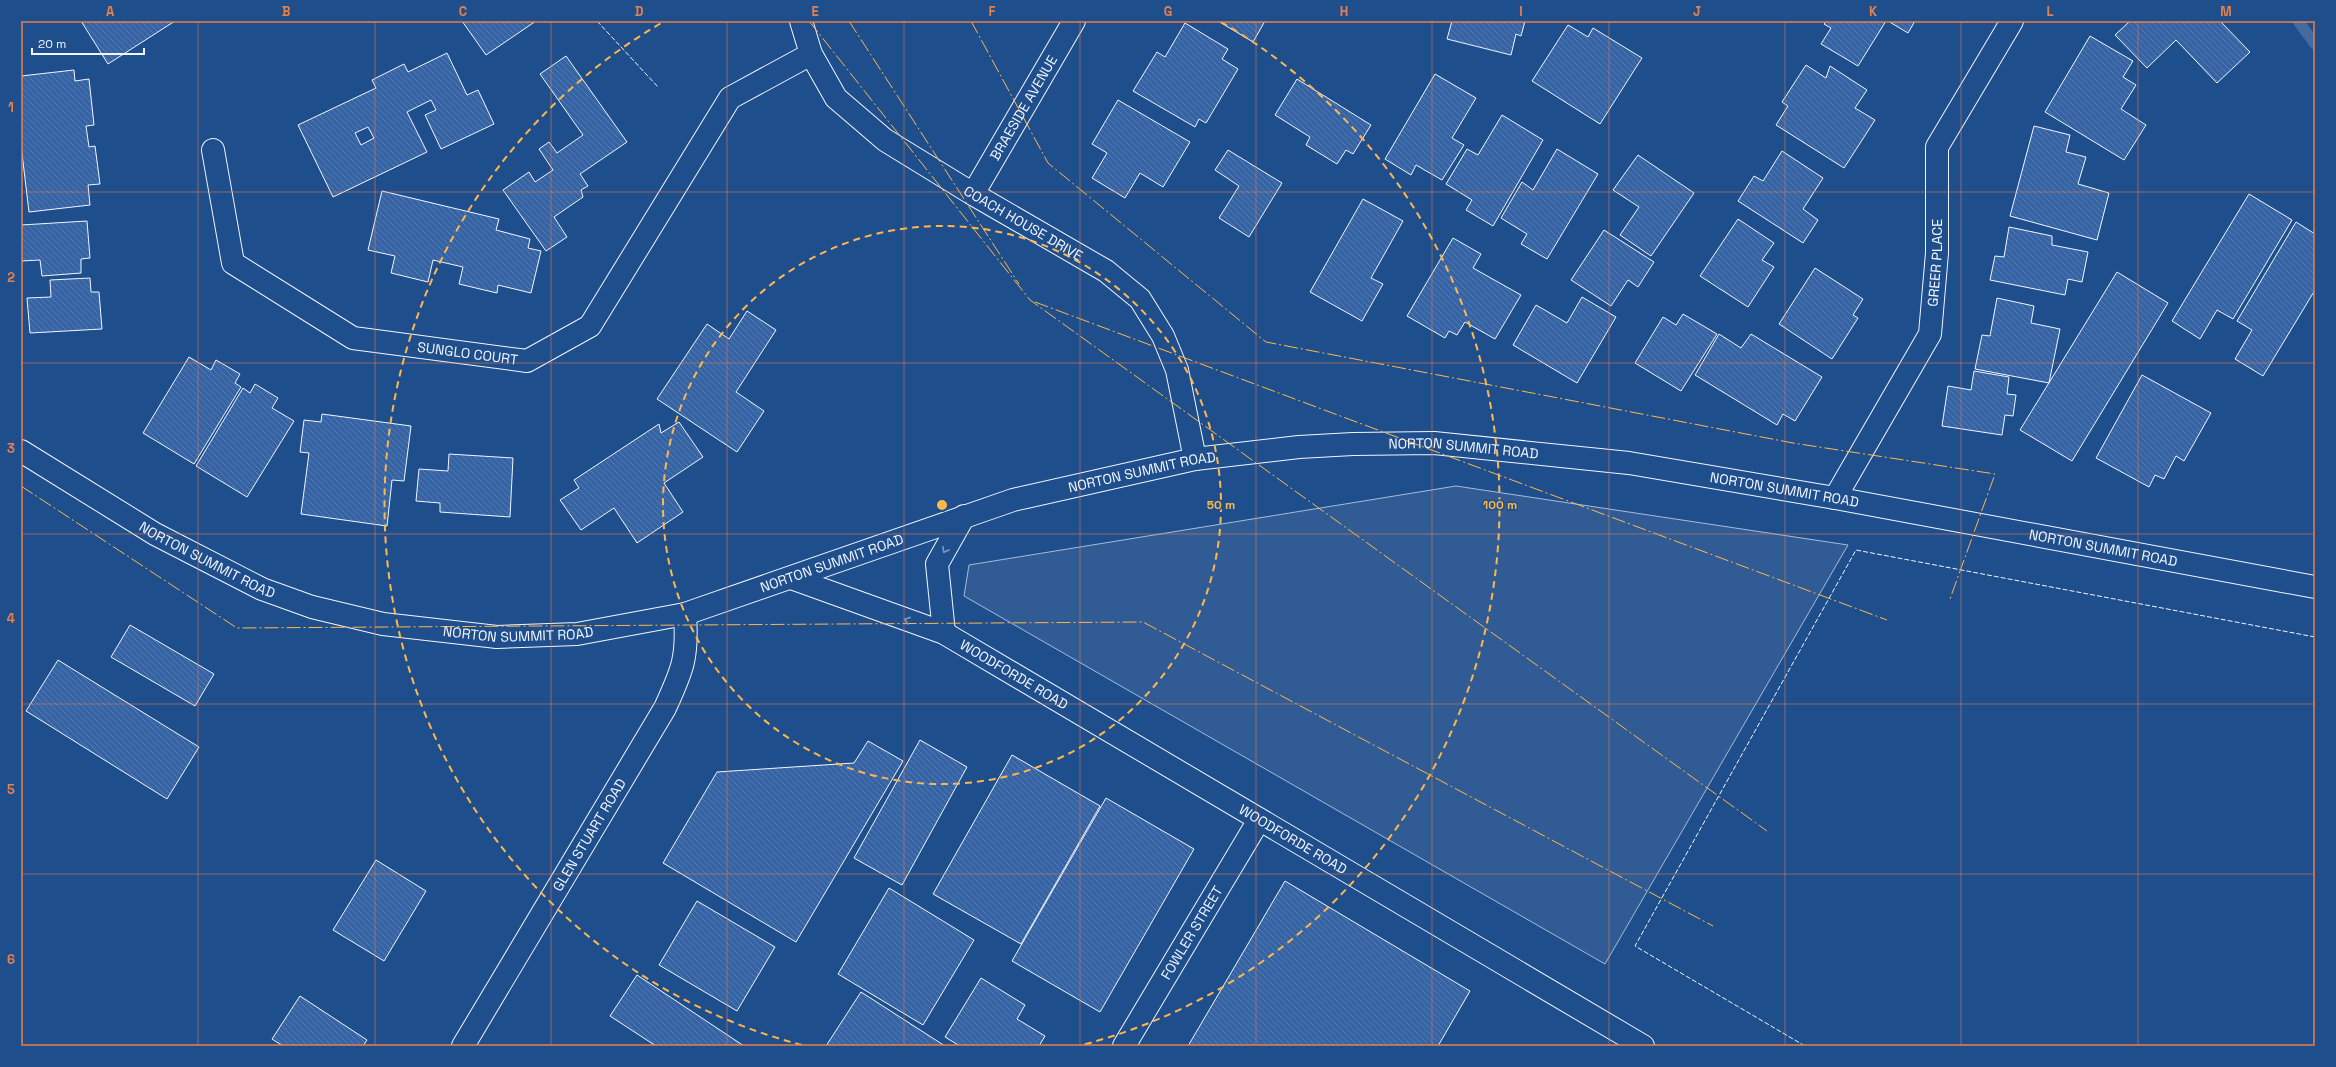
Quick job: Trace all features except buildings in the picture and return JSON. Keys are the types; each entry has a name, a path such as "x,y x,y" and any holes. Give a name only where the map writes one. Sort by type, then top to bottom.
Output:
{"street":[{"name":"COACH HOUSE DRIVE","path":"801,21 811,54 836,98 886,140 973,194 1106,271 1140,299 1163,336 1177,370 1195,459"},
{"name":"BRAESIDE AVENUE","path":"973,194 1074,21"},
{"name":"GREER PLACE","path":"1835,498 1930,334 1937,253 1937,148 2012,21"},
{"name":"SUNGLO COURT","path":"213,150 233,263 353,338 527,361 590,326 730,98 811,54"},
{"name":"NORTON SUMMIT ROAD","path":"21,451 155,534 262,589 312,607 376,623 497,637 577,634 685,614 1013,500 1195,459 1299,447 1434,443 1629,463 1835,498 2315,587"},
{"name":"WOODFORDE ROAD","path":"944,632 937,564 964,516"},
{"name":"WOODFORDE ROAD","path":"791,578 944,632 1259,820 1643,1046"},
{"name":"GLEN STUART ROAD","path":"463,1046 666,708 683,669 687,644 685,614"},
{"name":"FOWLER STREET","path":"1124,1046 1259,820"}],"shaded area":[{"path":"1456,486 1848,545 1605,964 964,596 969,565"}],"waterway":[{"path":"2298,21 2315,44"}],"fence":[{"path":"597,21 658,87"},
{"path":"1805,1046 1635,946 1856,550 2315,637"}],"power":[{"path":"809,21 1030,300 1767,831"},
{"path":"849,21 1019,284"},
{"path":"971,21 1048,163 1266,342 1793,443 1995,474 1950,599"},
{"path":"1035,302 1887,620"},
{"path":"21,486 237,628 1143,622 1713,926"}]}
